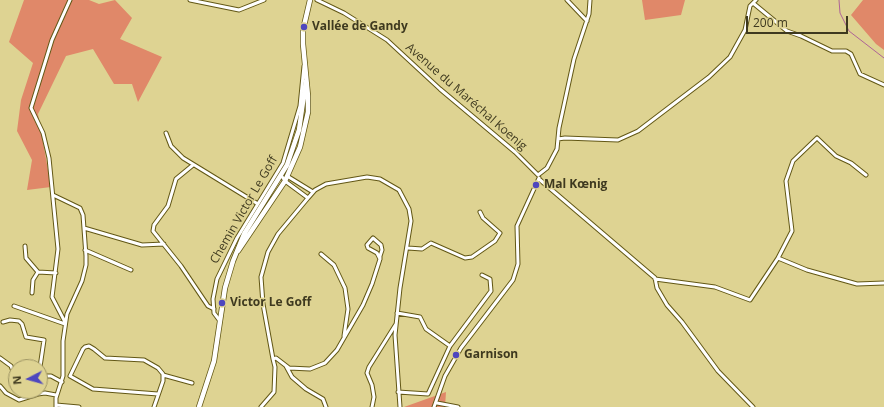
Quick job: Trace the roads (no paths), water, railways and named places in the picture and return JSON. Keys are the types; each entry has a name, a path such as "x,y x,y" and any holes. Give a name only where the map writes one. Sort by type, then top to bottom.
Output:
{"street":[{"path":"65,323 52,297 58,250 54,195 49,158 43,133 32,108 52,40 70,0"},
{"path":"190,0 239,10 264,0"},
{"path":"232,261 286,179 300,147 305,129 308,102 303,30 310,0"},
{"name":"Avenue du Maréchal Koenig","path":"317,0 344,13 387,40 440,89 516,152 538,177 655,279"},
{"path":"566,0 587,21"},
{"path":"434,407 445,376 460,348 513,280 518,264 517,226 538,177 550,164 557,149 574,59 587,21 590,0"},
{"path":"558,139 618,140 638,131 709,77 730,57 745,30 750,6 755,1 787,31 832,51 846,51 851,54 860,74 884,85"},
{"name":"Chemin Victor Le Goff","path":"214,310 213,300 217,279 237,238 283,163 300,106 304,60"},
{"path":"199,407 210,378 225,288 232,261 244,234 281,175 294,147 306,81"},
{"path":"166,133 171,146 193,165 258,204"},
{"path":"752,407 718,371 682,322 667,305 657,288 655,279 715,287 750,300 778,258 792,231 786,181 793,161 816,138 836,156 851,163 866,175"},
{"path":"193,165 176,179 168,206 154,224 153,231 181,266 208,306 214,310 220,321"},
{"path":"281,175 308,198"},
{"path":"260,407 274,392 275,367 263,304 262,271 268,252 278,234 313,192 326,184 366,177 380,179 399,190 409,209 411,221 396,324 395,344 400,407"},
{"path":"286,179 313,192"},
{"path":"54,195 80,208 83,215 86,266 82,281 67,314 65,323 62,382 56,395 56,406 80,407"},
{"path":"408,248 422,249 431,243 465,258 472,257 495,241 500,233 483,218 480,212"},
{"path":"84,228 142,245 164,244"},
{"path":"273,359 276,358 286,366 300,370 316,368 330,359 343,341 363,305 380,259 381,245 373,238 367,245 368,248 377,253 380,259"},
{"path":"25,246 26,258 38,272 56,273"},
{"path":"86,250 131,270"},
{"path":"321,254 334,266 345,288 347,319 343,341"},
{"path":"778,258 807,270 857,284 884,283"},
{"path":"32,293 33,280 38,272"},
{"path":"398,392 428,394 450,346 491,291 490,279 482,275"},
{"path":"14,306 65,323"},
{"path":"397,313 420,318 426,329 450,346"},
{"path":"3,322 10,320 19,322 22,324 26,337 44,340 41,359"},
{"path":"372,407 374,397 372,385 367,373 369,367 396,324"},
{"path":"158,394 92,388 70,376 83,349 89,346 105,358 144,360 158,368 163,375 192,383"},
{"path":"286,366 292,377 306,389 323,399 326,407"},
{"path":"154,407 163,375"},
{"path":"48,376 62,382"},
{"path":"0,386 6,393 19,400 28,396 45,393 56,395"},
{"path":"436,403 458,407"}],"waterway":[{"path":"839,0 840,13 849,31 884,58"}],"place":[{"name":"Vallée de Gandy","path":"304,27"},
{"name":"Mal Kœnig","path":"536,185"},
{"name":"Victor Le Goff","path":"222,303"},
{"name":"Garnison","path":"456,355"}]}
